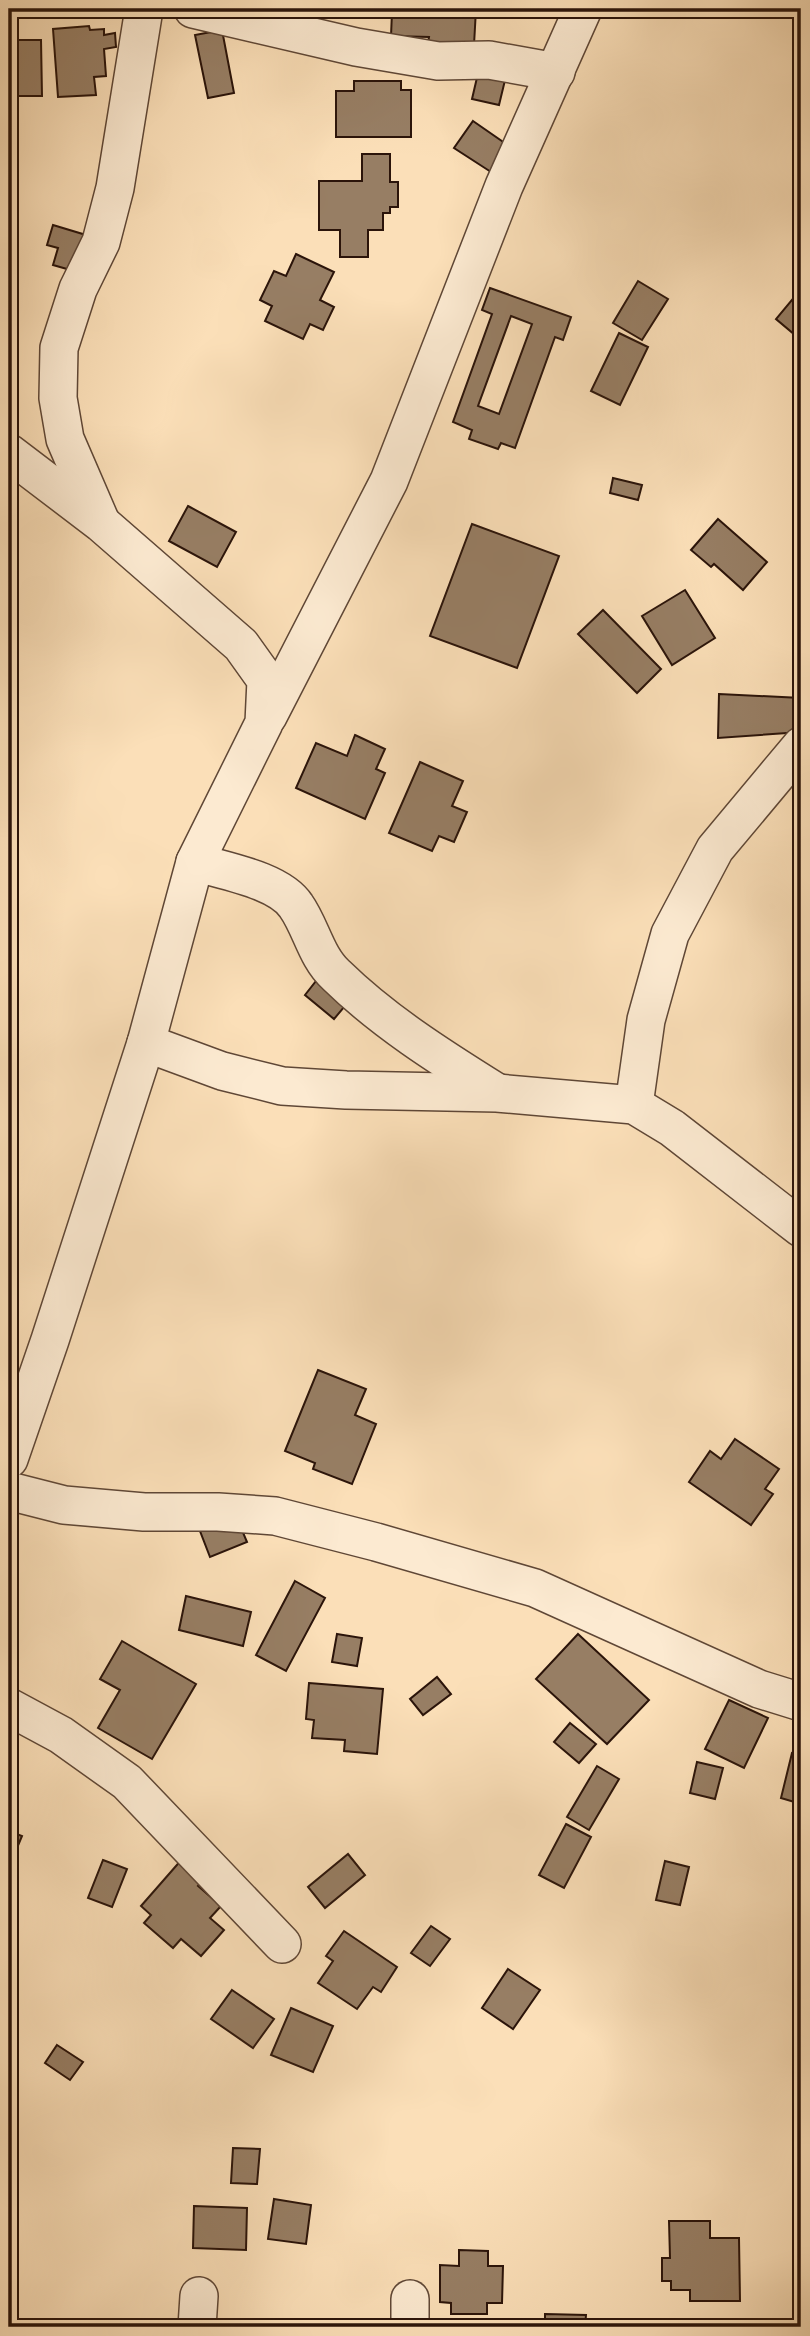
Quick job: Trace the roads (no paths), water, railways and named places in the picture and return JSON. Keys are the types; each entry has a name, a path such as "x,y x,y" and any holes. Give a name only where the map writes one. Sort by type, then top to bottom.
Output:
{"street":[{"path":"101,523 65,439 58,398 59,348 78,289 101,242 115,188 144,9"},
{"path":"193,9 356,47 438,61 489,60 556,72"},
{"path":"9,1459 146,1043 195,862 389,481 504,186 583,9"},
{"path":"9,453 101,523 241,645 266,680 264,723"},
{"path":"634,1105 646,1020 670,934 715,849 801,746"},
{"path":"195,862 280,890 296,905 334,974 404,1032 497,1093"},
{"path":"146,1043 222,1071 282,1086 497,1093 634,1105 672,1128 801,1228"},
{"path":"9,1491 64,1505 144,1512 218,1512 275,1516 376,1542 535,1588 759,1689 801,1702"},
{"path":"9,1707 61,1735 127,1782 282,1944"}]}
